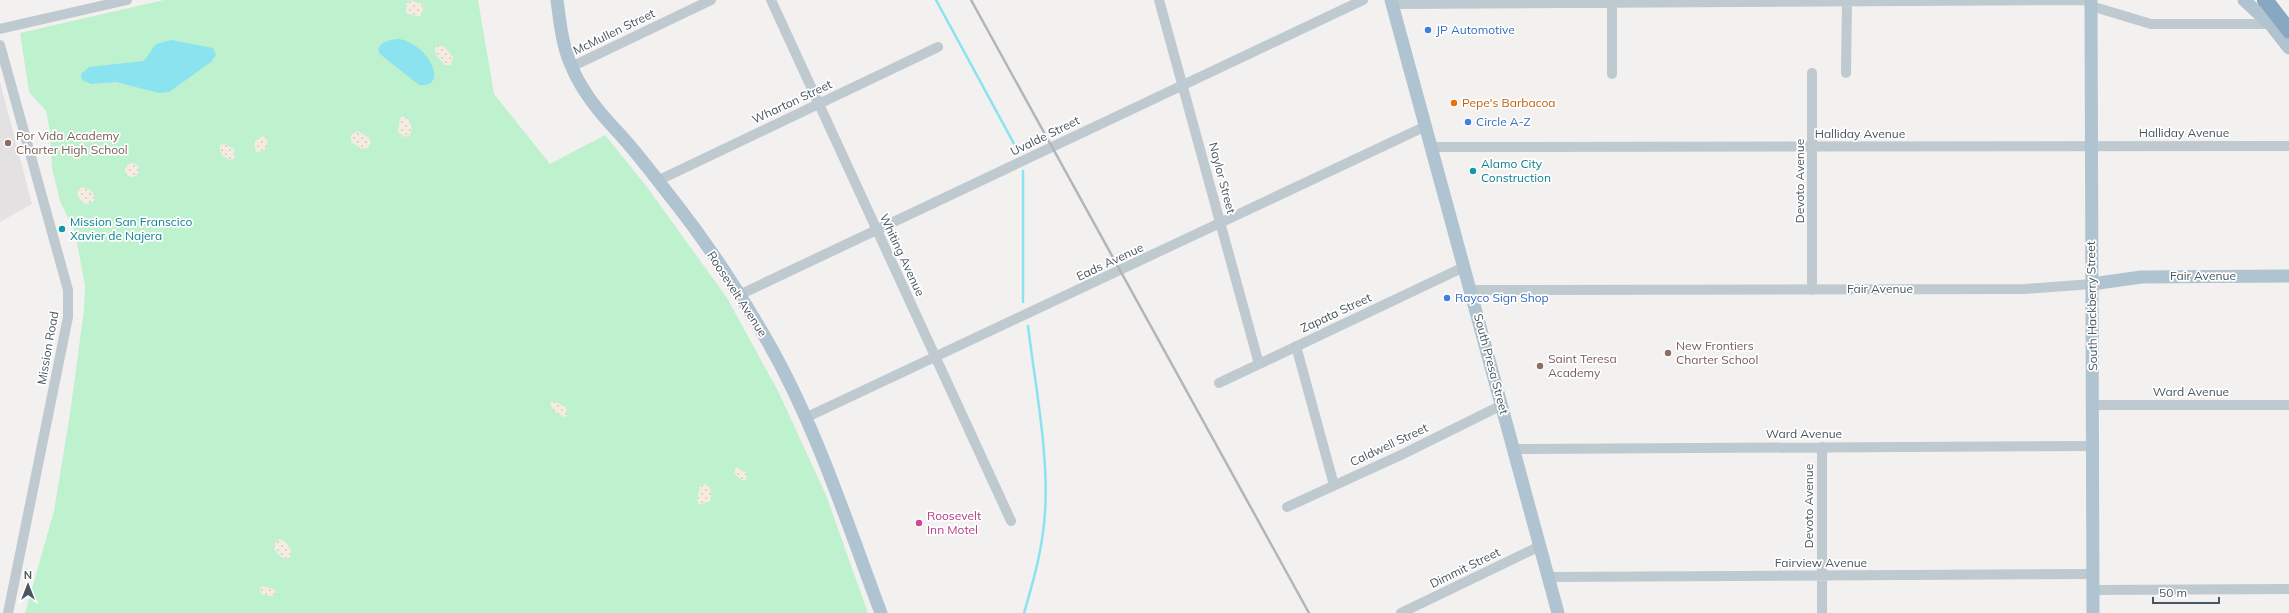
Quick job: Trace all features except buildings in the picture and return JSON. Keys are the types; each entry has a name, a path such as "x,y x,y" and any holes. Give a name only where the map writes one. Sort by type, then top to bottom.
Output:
{"highway":[{"path":"2265,0 2289,31"}],"main road":[{"name":"Roosevelt Avenue","path":"557,0 560,27 571,67 609,124 677,206 739,295 781,366 823,459 881,613"},
{"path":"2244,0 2270,24 2289,48"},
{"name":"South Presa Street","path":"1392,2 1558,613"},
{"name":"South Hackberry Street","path":"2091,2 2090,147 2094,446 2093,613"},
{"name":"Fair Avenue","path":"2092,284 2141,276 2289,276"}],"street":[{"path":"0,29 127,0"},
{"name":"McMullen Street","path":"571,67 710,0"},
{"name":"Whiting Avenue","path":"771,0 1011,521"},
{"name":"Naylor Street","path":"1159,0 1259,364"},
{"name":"Uvalde Street","path":"739,295 1363,0"},
{"path":"1846,73 1847,1"},
{"path":"1392,2 2091,2 2151,24 2270,24"},
{"path":"1612,2 1612,74"},
{"name":"Mission Road","path":"0,45 68,290 69,305 68,317 8,613"},
{"name":"Wharton Street","path":"656,181 938,47"},
{"name":"Devoto Avenue","path":"1812,73 1812,290"},
{"name":"Eads Avenue","path":"805,418 936,358 1426,126"},
{"name":"Halliday Avenue","path":"1432,147 1813,148 2289,146"},
{"name":"Zapata Street","path":"1219,383 1464,267"},
{"name":"Fair Avenue","path":"1470,290 2025,289 2092,284"},
{"path":"1296,346 1334,485"},
{"name":"Caldwell Street","path":"1287,507 1401,455 1502,405"},
{"name":"Ward Avenue","path":"2093,405 2289,405"},
{"name":"Ward Avenue","path":"1514,449 2094,446"},
{"name":"Devoto Avenue","path":"1822,447 1822,613"},
{"name":"Dimmit Street","path":"1402,613 1540,546"},
{"name":"Fairview Avenue","path":"1549,577 2093,574"},
{"path":"2093,590 2289,590"}],"shaded area":[{"name":"Por Vida Academy Charter High School","path":"0,82 32,204 0,222"}],"green space":[{"path":"164,0 478,0 494,94 550,164 605,135 647,187 727,298 778,391 826,495 868,613 25,613 54,511 70,414 84,310 85,286 75,232 60,201 52,168 50,132 46,111 29,92 20,33"}],"sand":[{"path":"410,0 424,5 421,16 406,13 406,4"},
{"path":"437,45 445,47 453,57 451,65 445,65 436,55 435,49"},
{"path":"404,116 410,121 412,130 410,135 405,137 398,132 400,118"},
{"path":"358,131 369,138 371,143 368,148 362,149 351,142 351,135"},
{"path":"263,136 268,142 264,151 256,152 254,142"},
{"path":"225,144 234,149 235,158 231,160 222,155 220,145"},
{"path":"129,163 135,163 139,167 139,173 135,177 129,177 125,173 125,167"},
{"path":"81,187 92,192 95,199 92,203 85,204 78,197 77,191"},
{"path":"553,401 566,407 567,416 564,417 554,411 550,403"},
{"path":"736,467 747,473 746,480 742,480 734,474"},
{"path":"705,484 711,491 710,501 699,505 697,500 700,486"},
{"path":"279,539 285,541 291,550 290,557 286,559 280,556 274,549 275,543"},
{"path":"263,586 274,589 276,592 273,596 264,595 260,592 260,588"}],"water":[{"path":"399,39 410,43 427,57 432,65 434,73 433,80 428,84 419,85 380,54 378,49 382,44 387,41"},
{"path":"171,40 213,48 216,55 211,62 169,92 159,93 116,82 91,84 82,80 81,74 89,67 144,61 156,44"}],"waterway":[{"path":"936,0 1019,153"},
{"path":"1023,171 1023,302"},
{"path":"1024,613 1035,575 1040,550 1044,525 1046,490 1038,395 1028,326"}],"railway":[{"path":"971,0 1309,613"}],"place":[{"name":"JP Automotive","path":"1428,30"},
{"name":"Pepe's Barbacoa","path":"1454,103"},
{"name":"Circle A-Z","path":"1468,122"},
{"name":"Por Vida Academy Charter High School","path":"8,143"},
{"name":"Alamo City Construction","path":"1473,171"},
{"name":"Mission San Franscico Xavier de Najera","path":"62,229"},
{"name":"Rayco Sign Shop","path":"1447,298"},
{"name":"New Frontiers Charter School","path":"1668,353"},
{"name":"Saint Teresa Academy","path":"1540,366"},
{"name":"Roosevelt Inn Motel","path":"919,523"}]}
